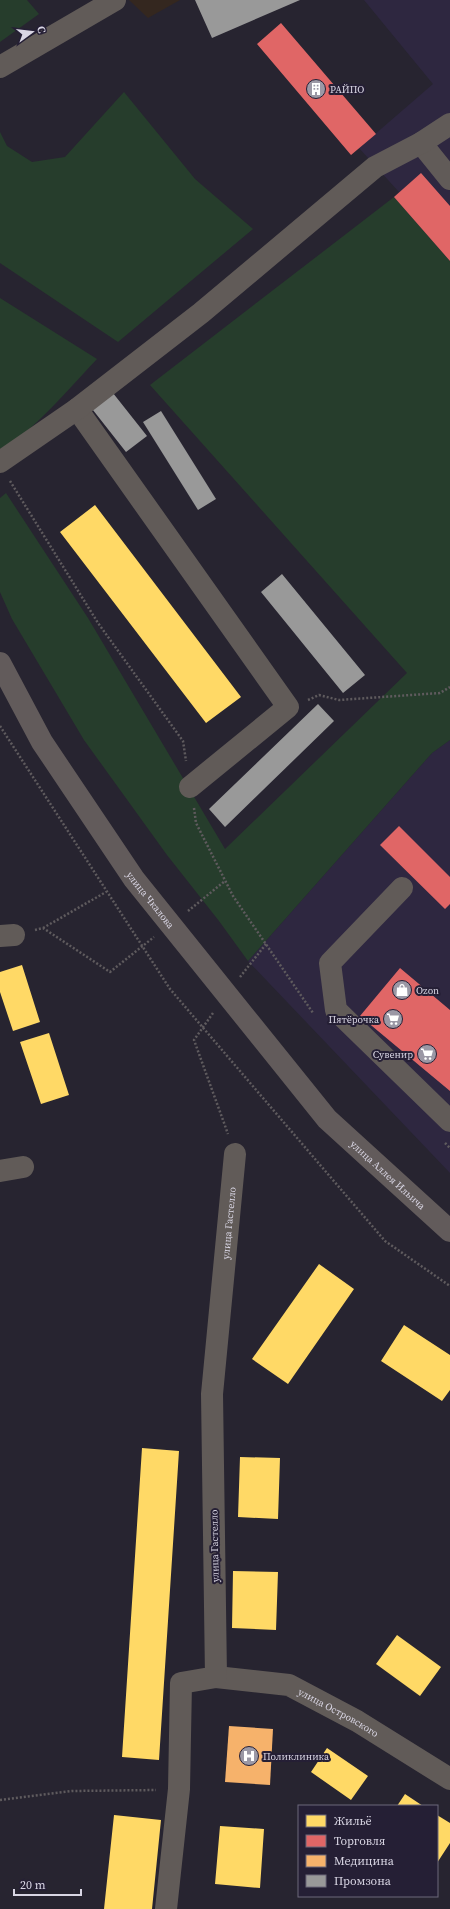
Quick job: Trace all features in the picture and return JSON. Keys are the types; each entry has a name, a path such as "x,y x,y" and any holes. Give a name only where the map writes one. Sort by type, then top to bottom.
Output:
{"main road":[{"name":"улица Чкалова","path":"0,663 42,742 134,879 327,1119"},
{"name":"улица Аллея Ильича","path":"327,1119 450,1230"}],"street":[{"path":"0,67 115,0"},
{"path":"5,471 77,409 200,313 375,167 421,143 450,124"},
{"path":"421,143 450,179"},
{"path":"77,409 288,707 190,787"},
{"path":"402,888 330,963 336,1010 450,1121"},
{"name":"улица Гастелло","path":"216,1677 212,1394 235,1154"},
{"path":"0,1171 23,1167"},
{"path":"166,1909 179,1790 181,1684 216,1677"},
{"name":"улица Островского","path":"216,1677 289,1685 357,1721 450,1779"}],"path":[{"path":"5,471 98,623 183,741 196,823 232,896 317,1018"},
{"path":"288,707 319,695 339,700 346,700 440,693 450,688"},
{"path":"0,726 170,989 385,1241 450,1286"},
{"path":"183,915 225,881"},
{"path":"7,936 43,928 106,892"},
{"path":"43,928 110,972 158,934"},
{"path":"238,980 266,944"},
{"path":"215,1009 194,1040 235,1154"},
{"path":"444,1142 450,1148"},
{"path":"0,1800 72,1790 179,1790"}],"shaded area":[{"path":"129,0 180,0 148,18"},
{"path":"364,0 450,0 450,261 394,197 399,192 359,148 433,84"},
{"path":"450,740 450,1173 248,961 432,753"}],"green space":[{"path":"0,0 27,0 39,14 0,42"},
{"path":"124,92 195,179 253,229 118,342 0,263 0,132 7,146 32,162 65,157"},
{"path":"394,197 450,261 450,740 432,753 248,961 219,921 167,855 84,740 12,619 0,592 0,498 6,493 88,618 225,849 407,673 150,385"},
{"path":"0,298 97,359 38,421 12,442 0,449"}],"building: Жильё":[{"path":"95,505 241,697 206,723 60,532"},
{"path":"22,965 40,1022 13,1031 0,992 0,972"},
{"path":"49,1033 69,1095 41,1104 20,1042"},
{"path":"319,1264 354,1289 288,1384 252,1359"},
{"path":"404,1325 450,1355 450,1390 442,1401 381,1361"},
{"path":"142,1448 179,1451 159,1760 122,1757"},
{"path":"240,1457 280,1458 278,1519 238,1517"},
{"path":"233,1571 278,1572 276,1630 232,1628"},
{"path":"397,1635 441,1667 420,1696 376,1664"},
{"path":"327,1748 368,1776 351,1800 311,1772"},
{"path":"405,1794 422,1805 398,1805"},
{"path":"114,1815 161,1820 152,1909 104,1909"},
{"path":"438,1816 450,1823 450,1843 438,1861"},
{"path":"220,1826 264,1829 260,1888 215,1884"}],"building: Торговля":[{"name":"РАЙПО","path":"281,23 376,134 351,155 257,44"},
{"path":"421,173 450,206 450,261 394,197"},
{"path":"399,826 450,877 450,904 445,909 380,845"},
{"name":"Сувенир","path":"400,968 450,1010 450,1091 360,1016"}],"building: Медицина":[{"name":"Поликлиника","path":"229,1726 273,1729 270,1785 225,1782"}],"building: Промзона":[{"path":"195,0 300,0 212,38"},
{"path":"109,388 147,436 126,452 89,405"},
{"path":"161,411 216,499 198,510 143,422"},
{"path":"282,574 365,675 343,693 261,592"},
{"path":"318,704 334,721 225,827 209,809"}],"place":[{"name":"РАЙПО","path":"316,89"},
{"name":"Ozon","path":"402,990"},
{"name":"Пятёрочка","path":"393,1019"},
{"name":"Сувенир","path":"427,1054"},
{"name":"Поликлиника","path":"249,1756"}]}
